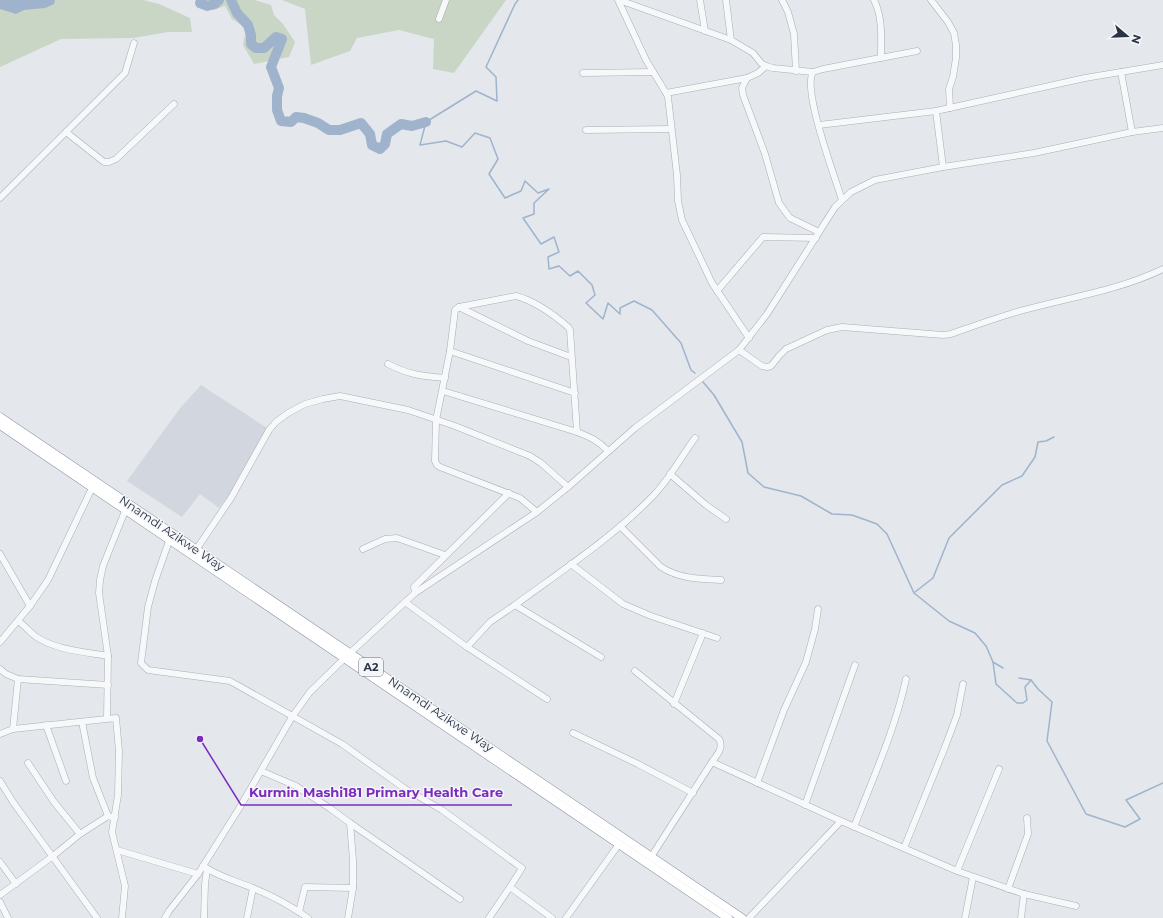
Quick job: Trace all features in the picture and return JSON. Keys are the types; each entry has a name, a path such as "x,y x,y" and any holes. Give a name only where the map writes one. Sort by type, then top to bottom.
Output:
{"highway":[{"name":"Nnamdi Azikwe Way","path":"0,417 344,659 728,918"},
{"name":"Nnamdi Azikwe Way","path":"0,426 125,511 196,550 742,918"}],"street":[{"path":"439,19 446,0"},
{"path":"619,0 731,40 752,53 761,63 773,68 813,72 917,51"},
{"path":"619,0 646,60 666,93 677,175 679,212 682,220 712,283 748,338"},
{"path":"700,0 705,31"},
{"path":"726,0 731,40"},
{"path":"782,0 788,12 794,34 796,71"},
{"path":"874,0 879,9 881,20 881,58"},
{"path":"931,0 948,22 954,33 956,45 955,64 949,89 950,108"},
{"path":"0,198 125,73 134,43"},
{"path":"818,125 936,112 1085,78 1163,65"},
{"path":"666,93 747,78 758,73 766,66"},
{"path":"583,73 653,72"},
{"path":"813,72 810,77 810,90 814,109 842,200"},
{"path":"1121,72 1132,132"},
{"path":"747,78 742,88 743,95 765,154 779,203 790,218 818,235"},
{"path":"66,132 104,162 109,162 116,159 174,104"},
{"path":"936,112 943,167"},
{"path":"165,918 198,874 205,868 292,717 310,692 415,593 537,512 568,488 634,428 739,350 767,314 818,235 834,207 852,192 875,180 943,167 1034,153 1132,132 1163,128"},
{"path":"586,130 671,129"},
{"path":"716,290 763,237 818,235"},
{"path":"739,350 762,366 767,367 771,366 786,349 827,330 842,327 947,334 1010,314 1075,298 1148,276 1163,269"},
{"path":"537,512 520,498 437,465 435,461 436,420 450,351 455,310 459,307 516,296 543,308 568,327 570,330 577,432"},
{"path":"459,307 528,341 571,357"},
{"path":"450,351 575,393"},
{"path":"388,364 412,374 445,378"},
{"path":"443,391 577,432 593,438 608,451"},
{"path":"196,550 231,498 269,430 276,422 288,413 305,404 340,396 408,410 530,456 541,463 568,488"},
{"path":"467,647 490,622 620,526 652,497 695,438"},
{"path":"670,474 706,505 726,519"},
{"path":"0,642 30,606 48,580 92,488"},
{"path":"415,593 414,587 509,494"},
{"path":"107,718 108,656 99,593 100,580 103,566 125,511"},
{"path":"620,526 661,567 668,572 691,578 721,580"},
{"path":"172,538 155,581 148,607 141,663 142,666 148,670 230,681 342,744 404,788 442,810 522,868 489,918"},
{"path":"363,549 385,539 397,538 445,555"},
{"path":"0,554 30,606"},
{"path":"570,564 624,604 651,616 717,638"},
{"path":"405,602 467,647 547,699"},
{"path":"515,605 601,657"},
{"path":"757,783 784,710 806,662 815,629 818,609"},
{"path":"18,620 35,635 54,644 77,651 108,656"},
{"path":"674,704 703,633"},
{"path":"804,805 855,665"},
{"path":"0,668 6,674 18,679 108,686"},
{"path":"635,671 719,739 722,744 651,857"},
{"path":"854,827 888,742 902,699 906,678"},
{"path":"14,729 18,679"},
{"path":"904,848 957,716 963,684"},
{"path":"0,734 14,729 116,718 119,751 118,795 112,832 125,886 122,918"},
{"path":"82,722 93,778 108,816"},
{"path":"46,725 66,781"},
{"path":"573,733 638,764 692,793"},
{"path":"712,762 804,805 957,871 1024,894 1076,906"},
{"path":"28,763 54,802 80,834"},
{"path":"957,871 999,769"},
{"path":"261,771 296,786 460,899"},
{"path":"0,781 13,802 97,918"},
{"path":"0,895 80,834 108,816 115,818"},
{"path":"1008,889 1028,834 1027,818"},
{"path":"749,918 840,821"},
{"path":"348,918 353,888 353,860 350,823"},
{"path":"566,918 619,844"},
{"path":"117,850 198,874"},
{"path":"0,862 16,884"},
{"path":"205,868 216,875 253,888 283,902 308,918"},
{"path":"204,918 205,868"},
{"path":"965,918 973,877"},
{"path":"299,912 305,887 353,888"},
{"path":"510,887 552,918"},
{"path":"248,918 253,888"},
{"path":"1021,918 1024,894"},
{"path":"0,902 8,918"}],"shaded area":[{"path":"201,385 267,428 238,483 219,508 200,494 182,517 127,481 181,407"}],"green space":[{"path":"0,0 143,0 159,4 190,18 192,32 168,32 133,38 61,39 0,67"},
{"path":"197,0 255,0 271,5 274,15 283,24 295,42 289,57 254,64 243,45 246,28 232,19 225,6 213,10 197,8"},
{"path":"282,0 506,0 454,73 433,69 434,39 399,30 357,38 350,51 311,65 305,9"}],"water":[{"path":"0,0 55,0 54,4 45,8 24,10 16,14 0,9"}],"waterway":[{"path":"202,0 200,3 207,6 215,4 219,0"},
{"path":"231,0 237,13 248,25 251,35 251,44 256,48 264,48 276,37 282,39 271,67 279,88 277,96 277,110 281,121 291,122 296,117 304,118 318,123 329,130 340,130 361,123 370,134 372,145 380,149 385,144 387,134 401,124 412,126 426,122"},
{"path":"518,0 486,67 496,77 497,101 476,91 426,122 420,145 446,141 462,147 475,133 490,138 498,159 489,174 505,198 521,191 525,181 538,193 549,189 534,203 534,214 523,218 541,244 554,237 559,252 548,257 549,269 559,266 570,276 578,271 592,285 595,295 586,303 603,319 608,303 620,314 620,308 634,301 652,310 681,343 691,370 695,373"},
{"path":"703,382 714,395 742,442 748,473 764,487 801,496 832,514 852,515 877,524 887,534 914,593 949,621 975,633 986,646 993,662 1003,668"},
{"path":"915,592 933,578 949,538 1002,485 1022,476 1035,457 1038,442 1046,441 1054,437"},
{"path":"993,662 996,684 1017,703 1023,703 1027,700 1025,687 1031,680"},
{"path":"1019,678 1031,680 1052,702 1047,741 1086,814 1125,827 1140,819 1126,800 1163,783"}],"place":[{"name":"Kurmin Mashi181 Primary Health Care","path":"200,739"}]}
